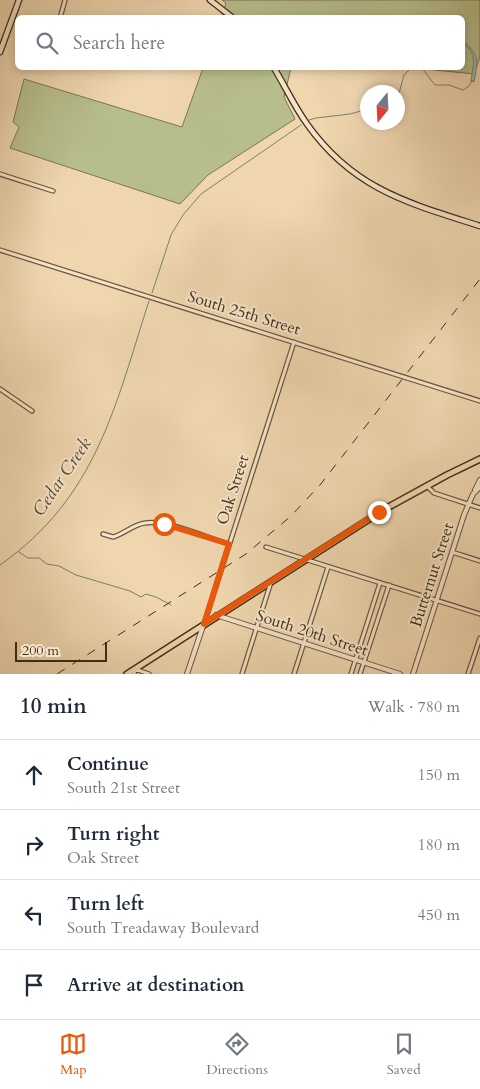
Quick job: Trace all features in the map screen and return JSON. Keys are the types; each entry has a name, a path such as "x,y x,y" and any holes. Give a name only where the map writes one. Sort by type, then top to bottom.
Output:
{"main road":[{"path":"0,52 19,0"},
{"path":"210,0 229,15"},
{"path":"275,70 306,124 331,153 352,173 392,196 480,226"},
{"path":"127,674 134,672 216,616 384,509 426,486 479,461"}],"street":[{"path":"61,15 65,0"},
{"path":"0,174 53,192"},
{"name":"South 25th Street","path":"0,250 480,401"},
{"name":"Oak Street","path":"187,674 294,342"},
{"path":"0,389 32,410"},
{"path":"473,494 480,480"},
{"path":"426,486 434,493 480,508"},
{"name":"Butternut Street","path":"413,674 468,504 480,486"},
{"path":"103,534 113,537 144,523 152,522 172,526 229,544"},
{"path":"266,547 480,614"},
{"path":"452,552 480,561"},
{"path":"294,674 328,567"},
{"path":"242,674 272,581"},
{"path":"351,674 380,583"},
{"path":"360,674 389,586"},
{"name":"South 20th Street","path":"216,616 400,674"},
{"path":"468,674 480,638"},
{"path":"134,672 149,674"}],"green space":[{"path":"222,0 480,0 480,57 474,74 435,70 465,70 465,15 222,15 226,3"},
{"path":"202,70 291,70 284,97 295,119 208,175 180,204 10,148 19,127 13,122 24,79 182,127"}],"shaded area":[{"path":"465,42 475,54 477,63 474,82 471,81 473,56"}],"waterway":[{"name":"Cedar Creek","path":"401,85 404,75 409,70"},
{"name":"Cedar Creek","path":"424,70 435,85 449,85 463,90 472,81"},
{"name":"Cedar Creek","path":"309,120 360,111"},
{"name":"Cedar Creek","path":"152,293 171,235 183,215 201,194 301,125"},
{"name":"Cedar Creek","path":"0,565 33,538 59,510 81,479 98,447 112,413 149,301"},
{"path":"19,552 28,558 39,558 47,564 59,566 76,575 130,591 141,597 146,594 156,597 171,605"}],"railway":[{"path":"57,674 246,554 291,516 320,485 480,279"}],"route":[{"path":"164,524 229,544 204,624 379,512"}]}
